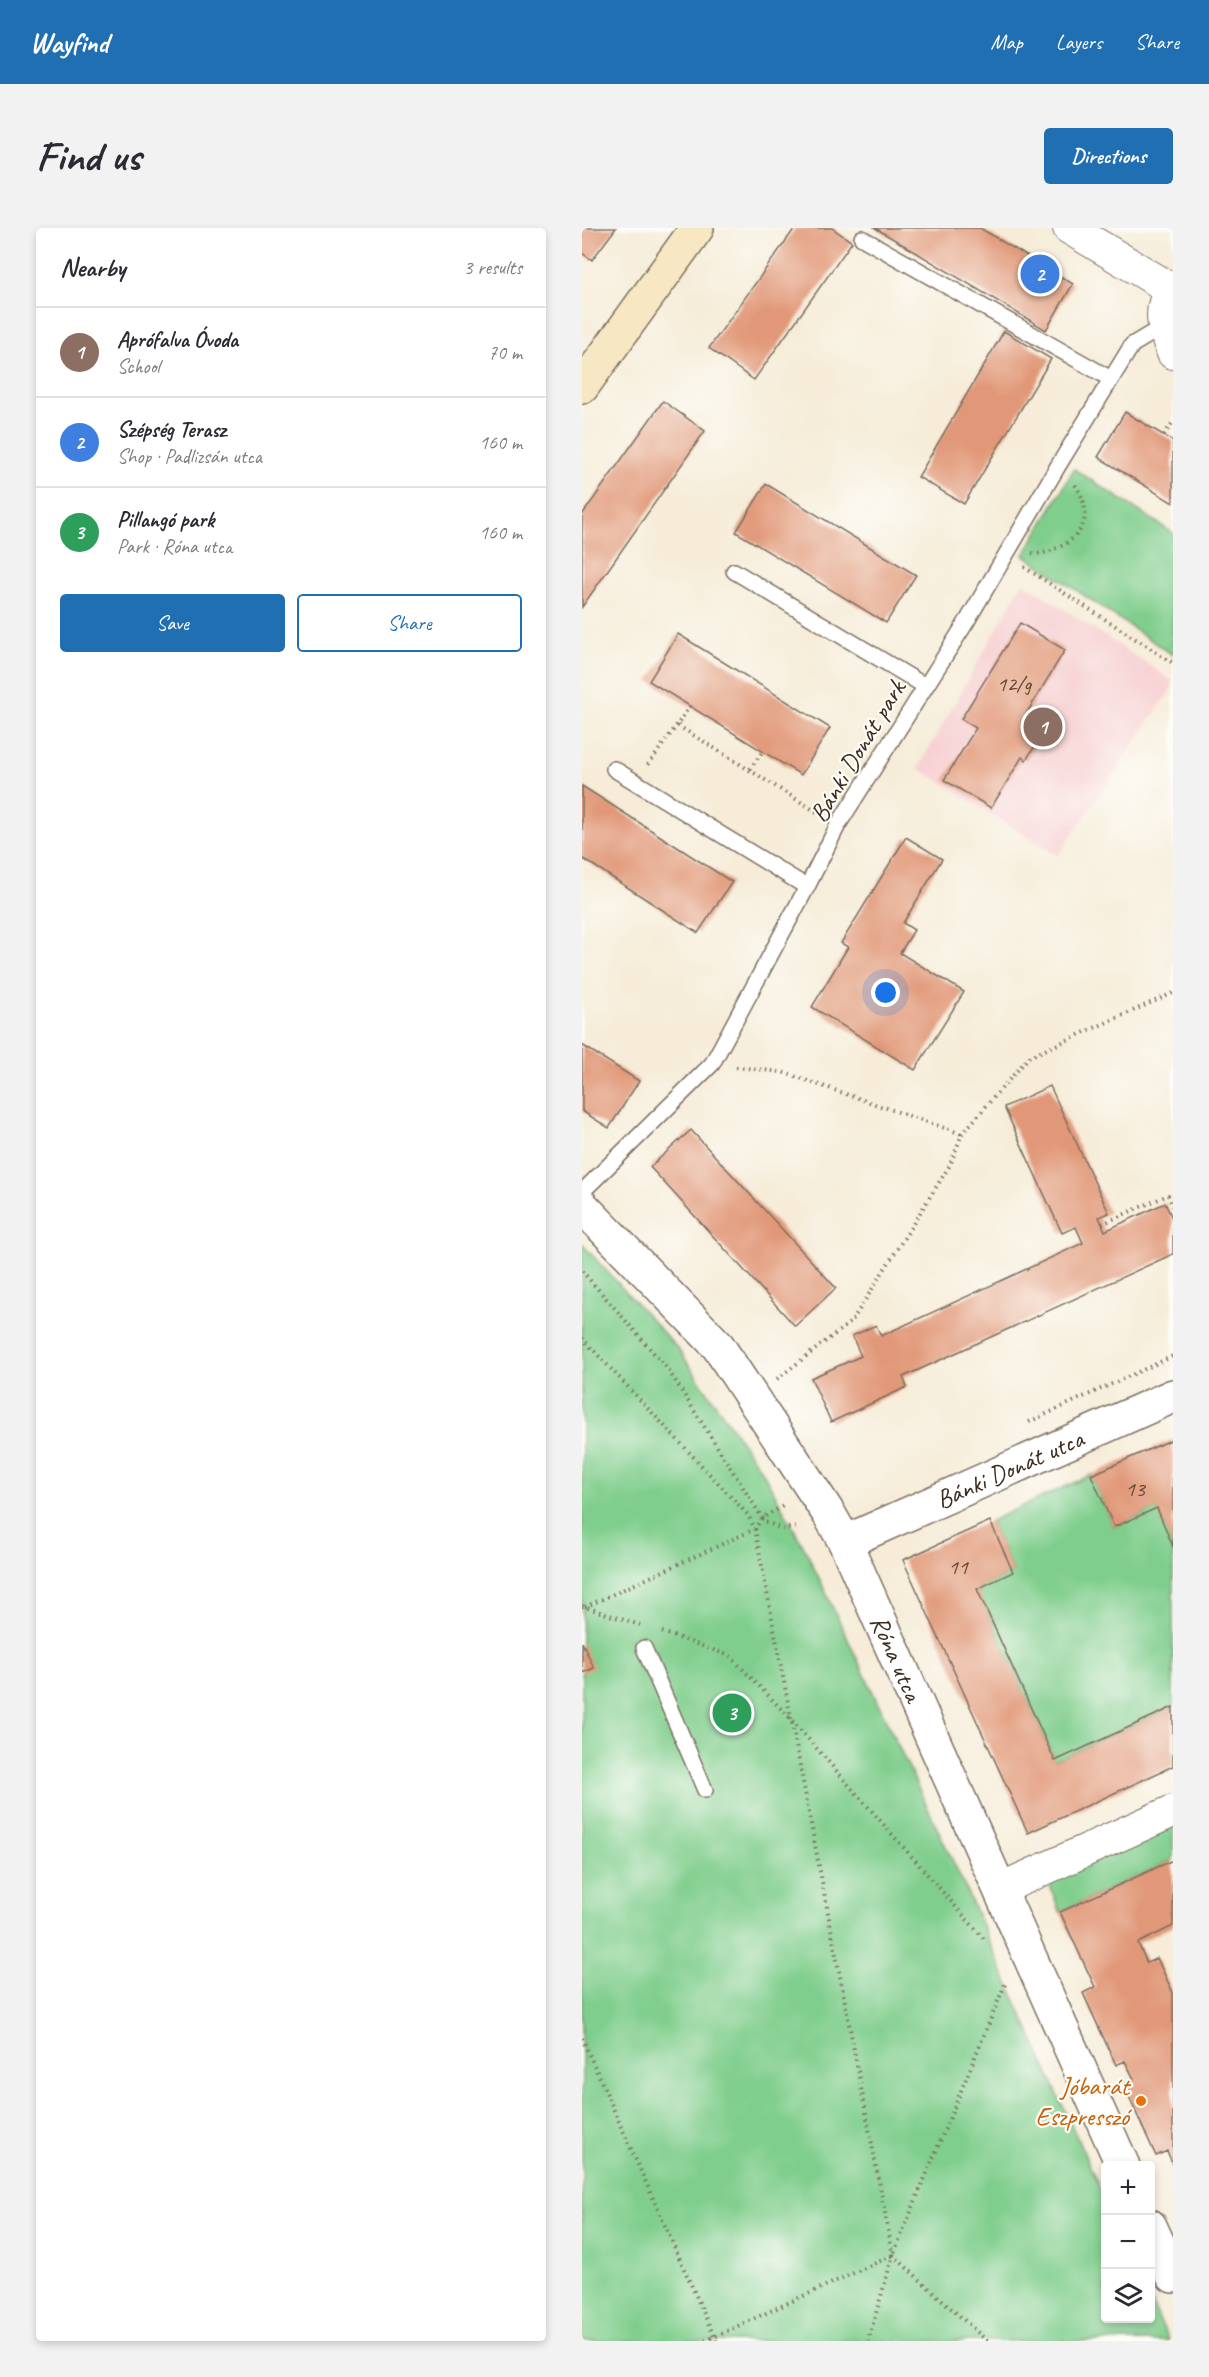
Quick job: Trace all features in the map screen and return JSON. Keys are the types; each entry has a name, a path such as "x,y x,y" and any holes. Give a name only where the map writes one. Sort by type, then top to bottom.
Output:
{"main road":[{"path":"582,387 697,228"}],"street":[{"path":"1069,228 1172,288 1163,304 1168,340"},
{"name":"Róna utca","path":"582,1206 718,1346 814,1488 845,1542 1121,2161"},
{"name":"Bánki Donát utca","path":"845,1542 1173,1396"},
{"path":"1000,1889 1173,1811"},
{"path":"1155,2237 1173,2276"}],"lane":[{"path":"862,238 1111,379"},
{"name":"Bánki Donát park","path":"582,1192 712,1064 838,825 1009,550 1132,345 1168,340"},
{"path":"734,571 925,686"},
{"path":"614,769 807,887"},
{"path":"644,1648 705,1790"}],"path":[{"path":"1164,435 1173,422"},
{"path":"1009,550 1038,554 1071,542 1082,531 1083,498 1071,479 1058,466"},
{"path":"1009,550 1173,663"},
{"path":"635,782 690,706"},
{"path":"677,724 838,825"},
{"path":"750,770 763,751"},
{"path":"753,1397 852,1321 950,1165 962,1134 1029,1057 1173,993"},
{"path":"712,1064 782,1072 962,1134"},
{"path":"1102,1224 1168,1195 1173,1206"},
{"path":"582,1270 667,1368 765,1522 783,1529 806,1527"},
{"path":"582,1338 748,1515 755,1529 789,1717 894,2255 987,2341"},
{"path":"583,1606 755,1529 762,1518 814,1488"},
{"path":"583,1606 649,1628"},
{"path":"660,1631 730,1656 789,1717 989,1943"},
{"path":"868,2341 894,2255 1012,1970 1026,1948"},
{"path":"582,2038 715,2339"},
{"path":"705,2341 715,2339 894,2255"}],"shaded area":[{"path":"1023,582 1173,681 1173,686 1058,856 918,768"}],"green space":[{"path":"1074,469 1173,533 1173,655 1024,555"},
{"path":"582,1244 678,1349 765,1476 807,1553 958,1872 1101,2191 1101,2323 1155,2323 1155,2310 1169,2341 582,2341"},
{"path":"1091,1475 1114,1527 1157,1508 1173,1547 1173,1707 1055,1761 977,1589 1013,1572 990,1521"},
{"path":"1173,1811 1173,1860 1060,1912 1044,1870"}],"building":[{"path":"582,228 616,228 592,260 582,253"},
{"path":"795,228 832,228 852,242 754,380 709,348"},
{"path":"875,228 980,228 1073,284 1046,330"},
{"path":"1004,331 1051,359 964,504 918,477"},
{"path":"663,401 705,431 582,607 582,515"},
{"path":"1125,412 1173,441 1173,503 1098,457"},
{"path":"766,484 916,575 886,623 736,532"},
{"path":"1020,623 1065,650 1025,716 1046,729 1026,760 1022,757 991,808 944,780 976,728 961,719"},
{"path":"678,634 830,728 801,775 649,681"},
{"path":"582,786 732,882 698,933 582,858"},
{"path":"906,837 942,859 903,923 914,930 900,953 964,992 915,1070 812,1007 848,947 841,943"},
{"path":"582,1045 639,1081 609,1128 582,1111"},
{"path":"1050,1086 1109,1213 1099,1217 1105,1231 1165,1203 1173,1220 1173,1254 903,1377 907,1387 831,1422 811,1378 861,1356 852,1336 876,1325 881,1336 1083,1243 1076,1227 1062,1233 1004,1107"},
{"path":"691,1130 836,1288 795,1326 650,1167"},
{"path":"1173,1439 1173,1547 1157,1508 1114,1527 1091,1475"},
{"path":"990,1521 1013,1572 977,1589 1055,1761 1173,1707 1173,1766 1028,1833 903,1560"},
{"path":"582,1642 594,1668 582,1673"},
{"path":"1173,1860 1173,1926 1138,1943 1147,1963 1157,1958 1173,1993 1173,2165 1167,2151 1156,2156 1123,2084 1134,2079 1125,2061 1116,2065 1083,1993 1095,1987 1060,1912"}],"place":[{"name":"Szépség Terasz","path":"1040,274"},
{"name":"Aprófalva Óvoda","path":"1043,727"},
{"name":"Pillangó park","path":"732,1713"},
{"name":"Jóbarát Eszpresszó","path":"1141,2101"}]}
